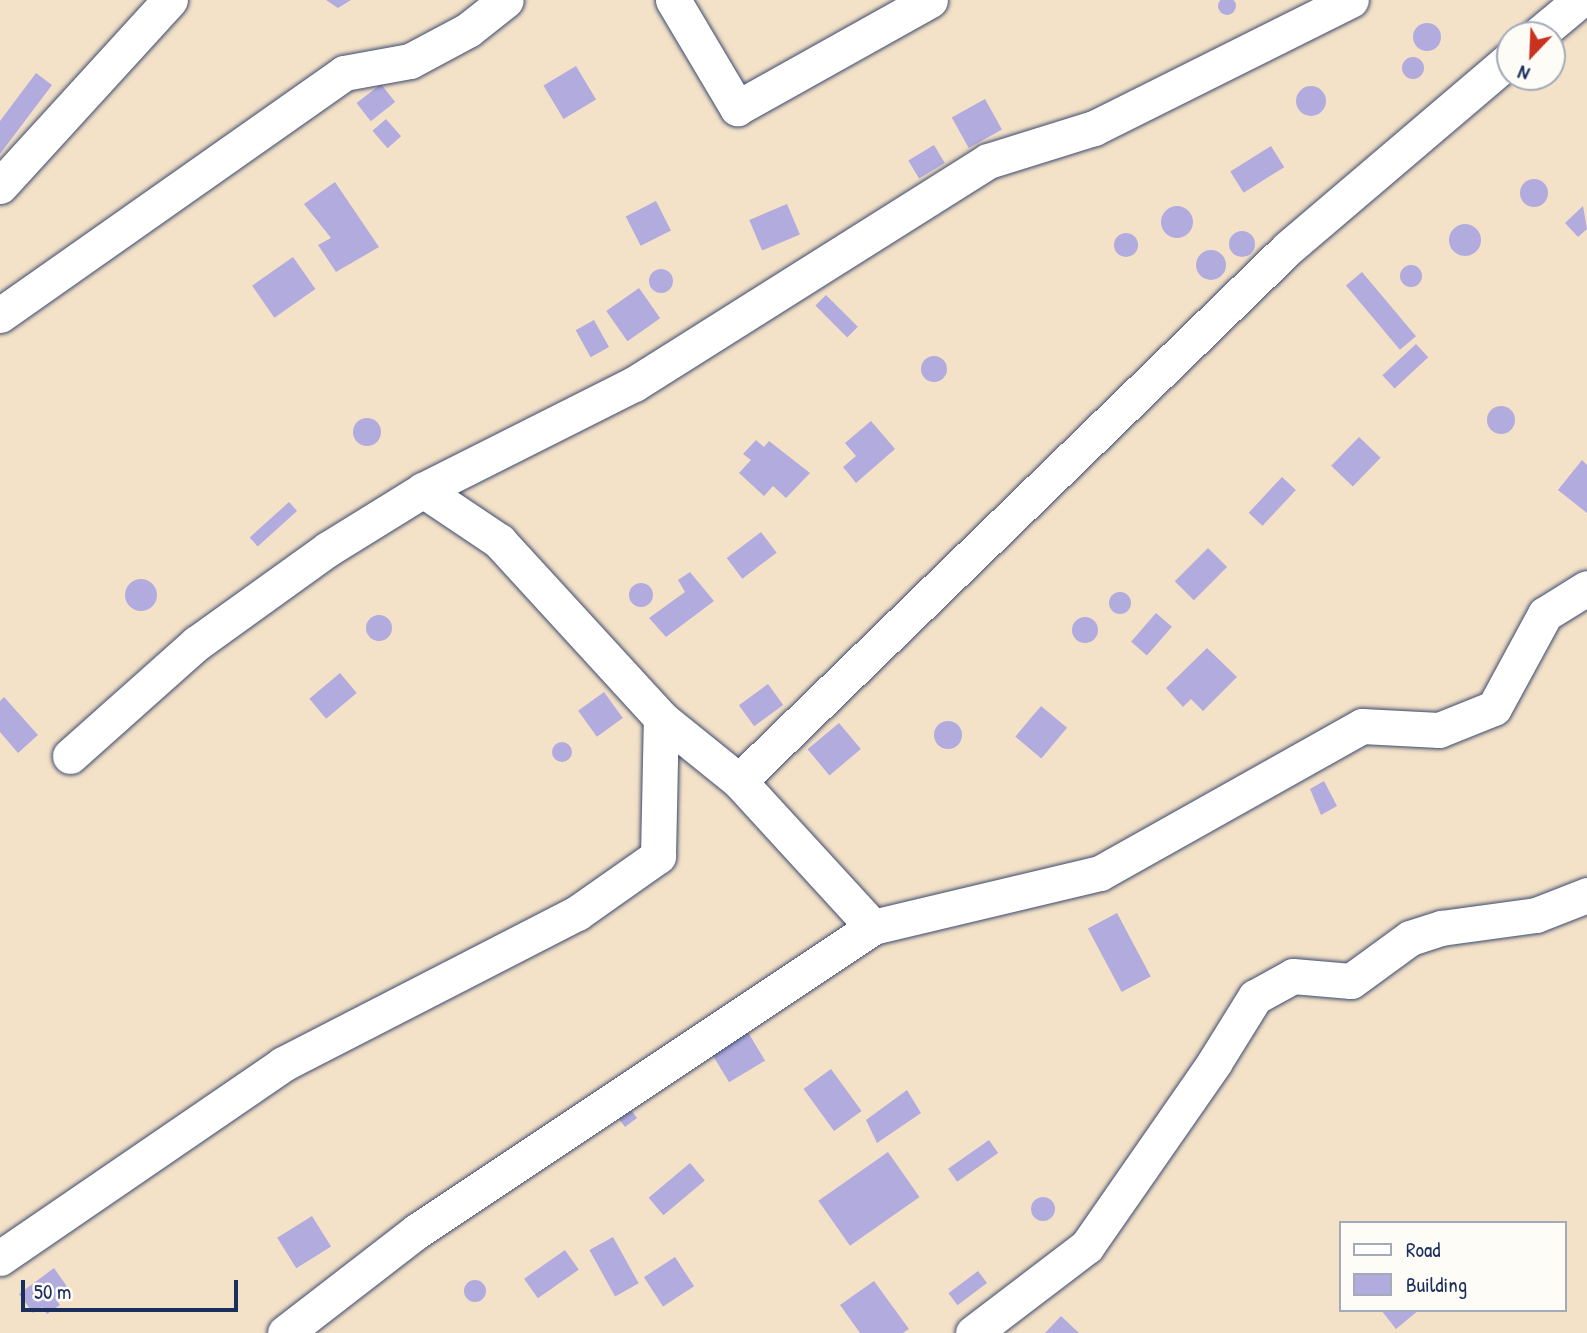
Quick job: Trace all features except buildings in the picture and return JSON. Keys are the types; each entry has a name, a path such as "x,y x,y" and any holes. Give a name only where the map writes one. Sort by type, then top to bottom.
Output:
{"street":[{"path":"0,186 170,0"},
{"path":"0,315 344,73 410,61 468,30 506,0"},
{"path":"673,0 737,108 930,0"},
{"path":"70,756 197,643 328,548 423,490 634,384 988,161 1094,128 1351,0"},
{"path":"1555,21 1580,0"},
{"path":"739,781 1288,248 1496,71"},
{"path":"423,490 499,541 661,718 739,781 873,927"},
{"path":"285,1333 416,1231 873,927 1100,873 1362,726 1439,730 1494,708 1545,614 1587,588"},
{"path":"0,1258 283,1064 577,914 658,856 661,718"},
{"path":"973,1333 1087,1246 1214,1063 1255,997 1293,976 1351,981 1409,938 1441,928 1536,915 1587,895"}]}
